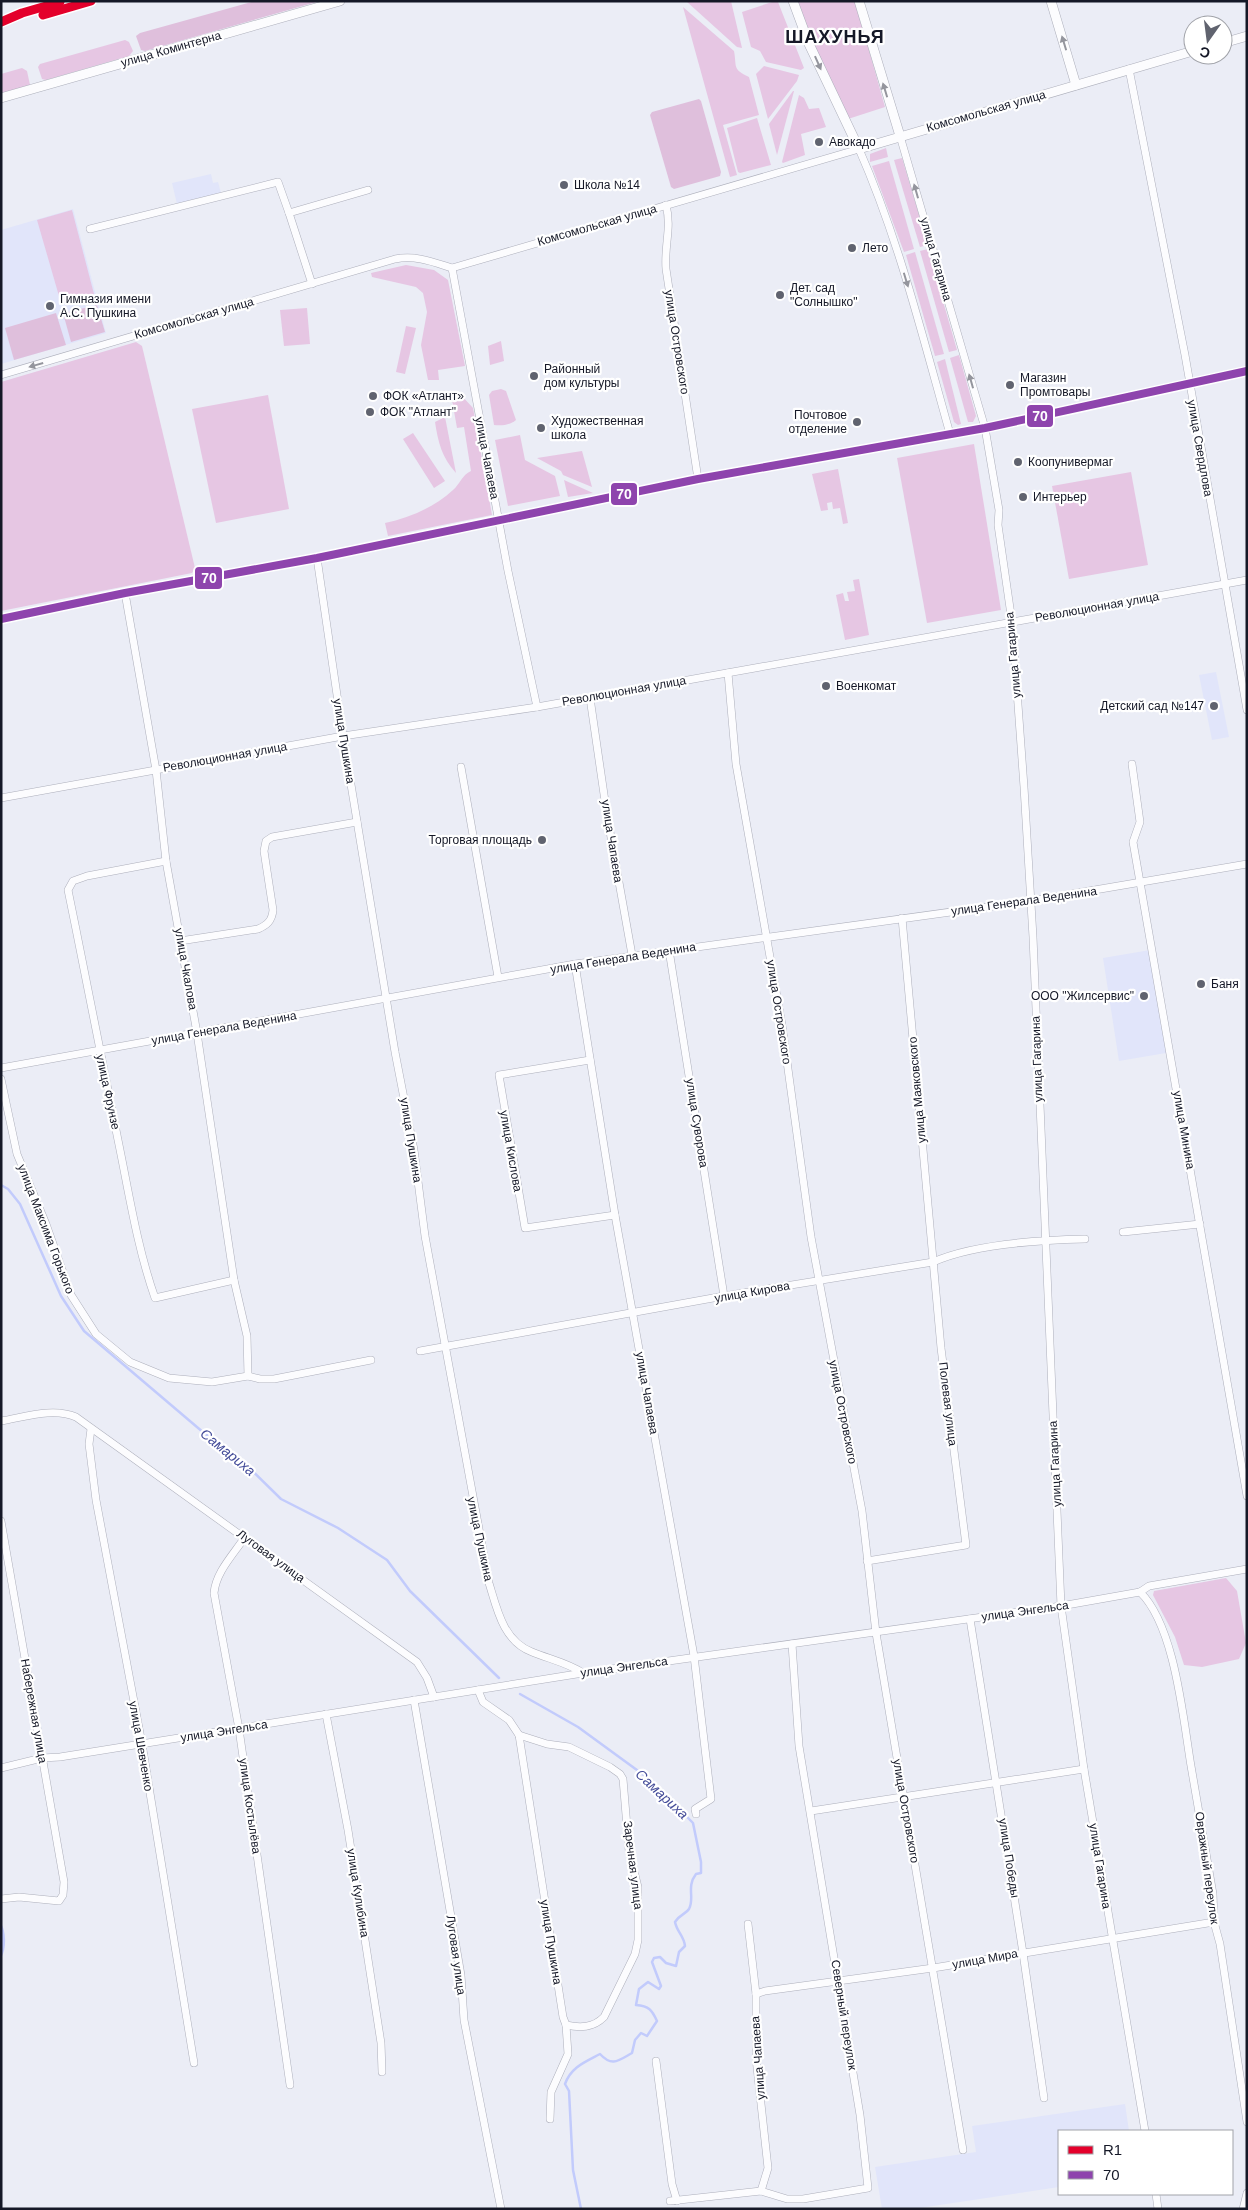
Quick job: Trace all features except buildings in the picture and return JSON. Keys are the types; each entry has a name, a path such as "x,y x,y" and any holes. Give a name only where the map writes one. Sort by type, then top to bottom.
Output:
{"street":[{"name":"улица Коминтерна","path":"1,98 340,1"},
{"path":"792,1 813,52 858,149 891,233 931,361 950,434"},
{"name":"улица Гагарина","path":"859,1 985,428 999,510 998,525 1012,622 1030,901 1061,1606 1084,1770 1145,2130"},
{"path":"1052,1 1076,84"},
{"path":"1233,40 1247,36"},
{"name":"Комсомольская улица","path":"1,375 407,257 422,259 452,268 1183,54"},
{"name":"улица Свердлова","path":"1129,70 1189,384 1247,710"},
{"path":"90,230 278,182 312,284"},
{"path":"289,213 368,190"},
{"name":"улица Островского","path":"666,205 670,224 665,255 666,269 698,479"},
{"name":"улица Чапаева","path":"452,268 499,520 537,707"},
{"path":"1,619 125,593 318,558 698,479 985,428 1247,371"},
{"name":"улица Пушкина","path":"318,558 343,736 386,999 414,1150 425,1236 489,1582 502,1624 515,1640 529,1651 574,1667 583,1673"},
{"name":"Революционная улица","path":"1,798 343,736 590,698 1247,580"},
{"name":"улица Чкалова","path":"125,593 156,770 166,861 197,1033 234,1280 247,1336 248,1376"},
{"name":"улица Островского","path":"728,673 736,764 782,1024 811,1237 862,1511 876,1633 963,2150"},
{"name":"улица Чапаева","path":"590,698 607,814 632,955"},
{"name":"улица Минина","path":"1132,764 1140,822 1133,842 1247,1496"},
{"path":"461,767 498,977"},
{"path":"180,941 258,928 268,924 273,917 273,910 264,851 266,841 272,837 357,822"},
{"name":"улица Фрунзе","path":"166,861 87,876 73,881 68,890 76,922 142,1261 155,1298 234,1280"},
{"name":"улица Генерала Веденина","path":"1,1068 575,964 1030,901 1247,864"},
{"name":"улица Маяковского","path":"902,918 932,1262"},
{"name":"улица Суворова","path":"669,950 724,1296"},
{"name":"улица Чапаева","path":"575,964 615,1215 694,1656 711,1799 695,1809 696,1814"},
{"name":"улица Кислова","path":"590,1060 499,1075 524,1228 615,1215"},
{"name":"улица Максима Горького","path":"1,1079 17,1154 46,1224 71,1295 96,1334 130,1362 169,1378 212,1382 248,1376"},
{"path":"1123,1232 1200,1224"},
{"name":"улица Кирова","path":"420,1351 634,1314 724,1296 932,1262 958,1252 1044,1240 1085,1239"},
{"name":"Полевая улица","path":"867,1561 966,1546 932,1262"},
{"path":"248,1376 260,1379 274,1378 371,1360"},
{"path":"1,1421 51,1412 67,1413 76,1416 92,1429"},
{"name":"Луговая улица","path":"92,1429 417,1662 427,1678 434,1697"},
{"name":"улица Шевченко","path":"92,1429 89,1444 96,1500 142,1744 194,2063"},
{"name":"Набережная улица","path":"1,1520 64,1882 63,1895 59,1901 19,1897 1,1899"},
{"name":"улица Костылёва","path":"245,1538 219,1574 215,1583 214,1593 239,1728 290,2085"},
{"name":"улица Энгельса","path":"1,1768 42,1758 60,1757 694,1656 876,1633 1061,1606 1140,1592 1149,1586 1247,1569"},
{"name":"Овражный переулок","path":"1140,1592 1150,1602 1168,1645 1177,1685 1213,1894 1214,1922 1220,1944 1247,2122"},
{"name":"улица Победы","path":"970,1619 1024,1953 1044,2098"},
{"name":"Северный переулок","path":"656,2061 674,2201 761,2192 787,2198 803,2198 868,2188 860,2115 799,1746 792,1644"},
{"path":"478,1690 483,1702 509,1720 519,1735"},
{"name":"Луговая улица","path":"414,1700 461,1975 464,2020 501,2209"},
{"name":"улица Кулибина","path":"326,1714 348,1830 377,2014 382,2072"},
{"name":"улица Пушкина","path":"519,1735 563,2017 566,2025 568,2054 551,2092 550,2119"},
{"name":"Заречная улица","path":"519,1735 547,1744 569,1747 610,1767 620,1774 623,1779 629,1851 638,1887 638,1940 635,1954 604,2017 597,2024 579,2028 566,2025"},
{"path":"811,1812 1084,1770"},
{"name":"улица Мира","path":"756,1994 765,1991 932,1968 1214,1922"},
{"name":"улица Чапаева","path":"748,1924 756,1994 754,2015 756,2058 768,2168 761,2192"},
{"path":"1243,2209 1247,2193"},
{"path":"1156,2195 1158,2209"}],"shaded area":[{"path":"255,1 320,1 145,51 141,50 136,36 140,33"},
{"path":"686,1 731,1 742,48 737,47"},
{"path":"775,1 778,2 804,68 801,70 766,62 760,51 751,47 742,12"},
{"path":"796,1 855,1 885,107 848,119"},
{"path":"683,7 734,51 738,69 749,77 759,115 723,125 737,175 730,177"},
{"path":"125,40 129,42 133,51 129,56 46,80 42,79 38,67 40,64"},
{"path":"764,66 799,75 797,81 768,119 756,74"},
{"path":"22,68 27,71 30,85 1,94 1,74"},
{"path":"794,91 777,155 769,124"},
{"path":"799,95 804,98 809,109 819,108 826,127 801,134 805,155 783,163 782,162"},
{"path":"699,99 721,172 720,176 674,189 671,187 650,115 652,112"},
{"path":"757,118 771,165 740,173 738,172 727,128"},
{"path":"886,148 888,157 870,162 870,154"},
{"path":"902,158 928,245 920,247 894,160"},
{"path":"889,161 914,249 904,252 872,166"},
{"path":"211,174 213,183 218,182 221,193 177,204 172,183"},
{"name":"Гимназия имени А.С. Пушкина","path":"73,209 106,333 1,364 1,230"},
{"path":"72,210 94,294 61,303 37,220"},
{"path":"928,249 957,350 949,352 920,251"},
{"path":"915,252 944,354 935,356 906,255"},
{"path":"406,265 434,270 448,280 465,366 438,370 439,380 428,380 421,345 427,312 423,293 416,287 372,277 371,273"},
{"path":"97,305 105,332 71,342 63,313"},
{"path":"307,308 310,344 284,346 280,310"},
{"path":"56,313 66,345 14,360 5,328"},
{"path":"406,326 416,328 405,374 396,372"},
{"path":"501,341 504,361 490,365 488,346"},
{"path":"136,342 142,346 195,568 192,573 1,611 1,382"},
{"path":"959,355 976,416 973,422 968,422 950,358"},
{"path":"945,359 961,424 958,425 954,422 937,362"},
{"path":"501,389 506,391 516,420 506,425 494,425 489,395 492,391"},
{"path":"268,395 289,509 216,523 192,409"},
{"path":"461,395 473,408 492,515 388,536 385,523 412,515 430,507 453,490 465,475 471,471 464,427 457,428 452,400 454,397"},
{"path":"445,417 456,473 444,456 436,429 435,422"},
{"path":"413,433 445,481 434,488 403,439"},
{"path":"520,435 525,460 555,476 560,496 508,506 495,440"},
{"path":"974,444 1001,610 927,623 897,458"},
{"path":"582,451 592,487 563,475 561,471 537,458"},
{"path":"838,469 848,523 843,524 840,508 833,509 832,502 827,503 828,510 821,511 812,474"},
{"path":"1131,472 1148,565 1069,579 1052,486"},
{"path":"564,480 593,493 568,497"},
{"path":"859,579 869,635 845,640 836,595 843,593 845,601 849,601 847,592 855,591 853,580"},
{"name":"Детский сад №147","path":"1216,672 1229,737 1212,740 1199,675"},
{"path":"1150,950 1166,1053 1119,1061 1103,958"},
{"path":"1226,1578 1237,1591 1246,1643 1239,1659 1202,1667 1184,1665 1175,1637 1153,1595 1154,1591"},
{"path":"1125,2104 1129,2130 1058,2130 1058,2187 913,2209 882,2209 875,2167 976,2152 972,2126"}],"water":[{"path":"1,1923 5,1940 1,1958"}],"waterway":[{"name":"Самариха","path":"1,1185 8,1189 20,1204 61,1296 84,1331 204,1433 237,1456 281,1499 338,1528 387,1560 410,1591 499,1678"},
{"name":"Самариха","path":"520,1694 578,1727 652,1781 693,1823 701,1862 701,1873 696,1874 692,1883 691,1905 675,1922 685,1946 679,1952 676,1966 666,1963 660,1957 654,1958 652,1962 661,1986 659,1989 648,1982 639,1989 636,2005 650,2009 657,2021 647,2036 641,2033 635,2040 632,2053 612,2062 600,2054 575,2069 565,2084 569,2091 573,2170 581,2209"}],"transit line":[{"name":"R1","path":"43,15 91,1"},
{"name":"R1","path":"1,22 22,13 60,2"},
{"name":"70","path":"1,619 125,593 317,558 698,479 985,428 1247,371"}],"place":[{"name":"Авокадо","path":"819,142"},
{"name":"Школа №14","path":"564,185"},
{"name":"Лето","path":"852,248"},
{"name":"Дет. сад \"Солнышко\"","path":"780,295"},
{"name":"Гимназия имени А.С. Пушкина","path":"50,306"},
{"name":"Районный дом культуры","path":"534,376"},
{"name":"Магазин Промтовары","path":"1010,385"},
{"name":"ФОК «Атлант»","path":"373,396"},
{"name":"ФОК \"Атлант\"","path":"370,412"},
{"name":"Почтовое отделение","path":"857,422"},
{"name":"Художественная школа","path":"541,428"},
{"name":"Коопунивермаг","path":"1018,462"},
{"name":"Интерьер","path":"1023,497"},
{"name":"Военкомат","path":"826,686"},
{"name":"Детский сад №147","path":"1214,706"},
{"name":"Торговая площадь","path":"542,840"},
{"name":"Баня","path":"1201,984"},
{"name":"ООО \"Жилсервис\"","path":"1144,996"}],"district":[{"name":"ШАХУНЬЯ","path":"835,37"}]}
